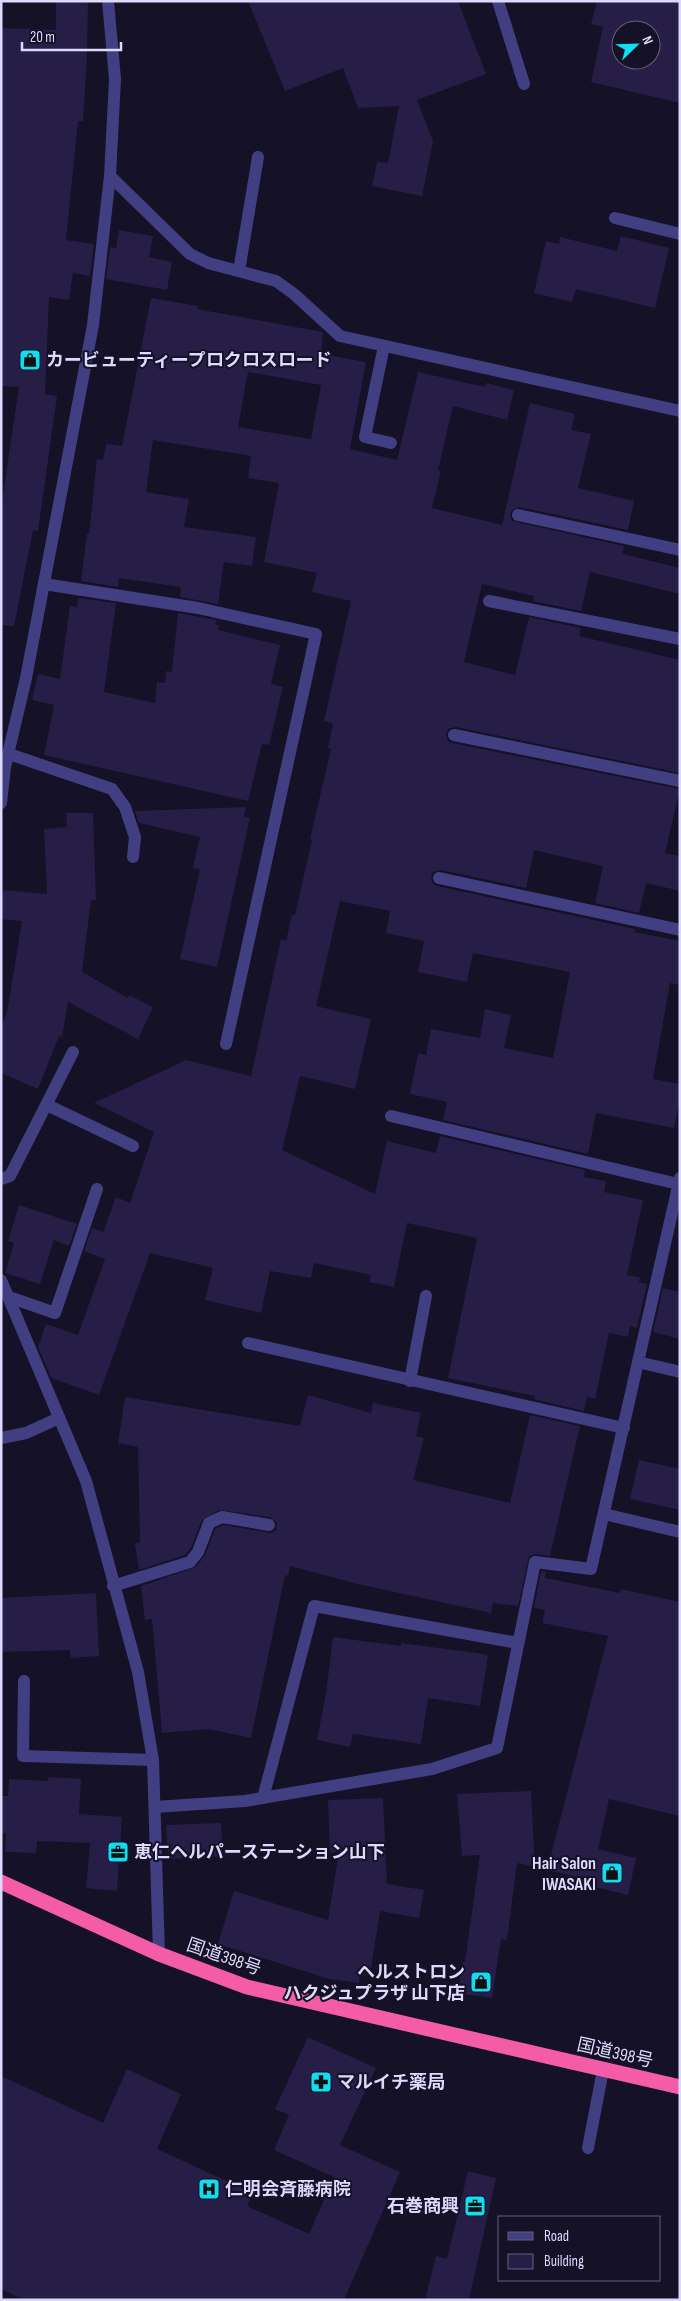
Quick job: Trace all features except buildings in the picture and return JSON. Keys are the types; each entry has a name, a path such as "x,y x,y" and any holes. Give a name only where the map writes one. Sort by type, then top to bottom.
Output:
{"highway":[{"name":"国道398号","path":"1,1882 159,1954 247,1987 680,2087"}],"street":[{"path":"1,803 3,767 9,754 26,678 93,325 110,176 115,79 108,1"},
{"path":"498,1 524,84"},
{"path":"238,271 258,157"},
{"path":"110,176 190,254 208,263 276,281 294,294 340,336 680,411"},
{"path":"615,218 680,234"},
{"path":"384,346 365,437 391,443"},
{"path":"518,515 680,550"},
{"path":"44,584 198,608 316,634 226,1044"},
{"path":"489,601 680,639"},
{"path":"454,735 680,781"},
{"path":"9,754 112,789 125,807 134,837 133,857"},
{"path":"439,878 680,930"},
{"path":"1,1179 10,1176 73,1052"},
{"path":"47,1105 133,1146"},
{"path":"155,1807 263,1798 432,1769 497,1748 535,1562 591,1569 679,1181 391,1116"},
{"path":"9,1297 55,1313 96,1188"},
{"path":"1,1280 86,1481 113,1586 138,1672 154,1760 159,1954"},
{"path":"410,1381 426,1296"},
{"path":"248,1343 624,1428"},
{"path":"638,1362 680,1372"},
{"path":"1,1438 26,1433 59,1418"},
{"path":"604,1514 680,1532"},
{"path":"113,1586 190,1562 198,1552 209,1523 222,1517 269,1525"},
{"path":"263,1798 314,1606 518,1643"},
{"path":"24,1681 23,1756 154,1760"},
{"path":"588,2148 603,2070"}],"place":[{"name":"カービューティープロクロスロード","path":"30,360"},
{"name":"恵仁ヘルパーステーション山下","path":"118,1852"},
{"name":"Hair Salon IWASAKI","path":"612,1873"},
{"name":"ヘルストロン ハクジュプラザ 山下店","path":"481,1982"},
{"name":"マルイチ薬局","path":"321,2082"},
{"name":"仁明会斉藤病院","path":"209,2189"},
{"name":"石巻商興","path":"475,2206"}]}
